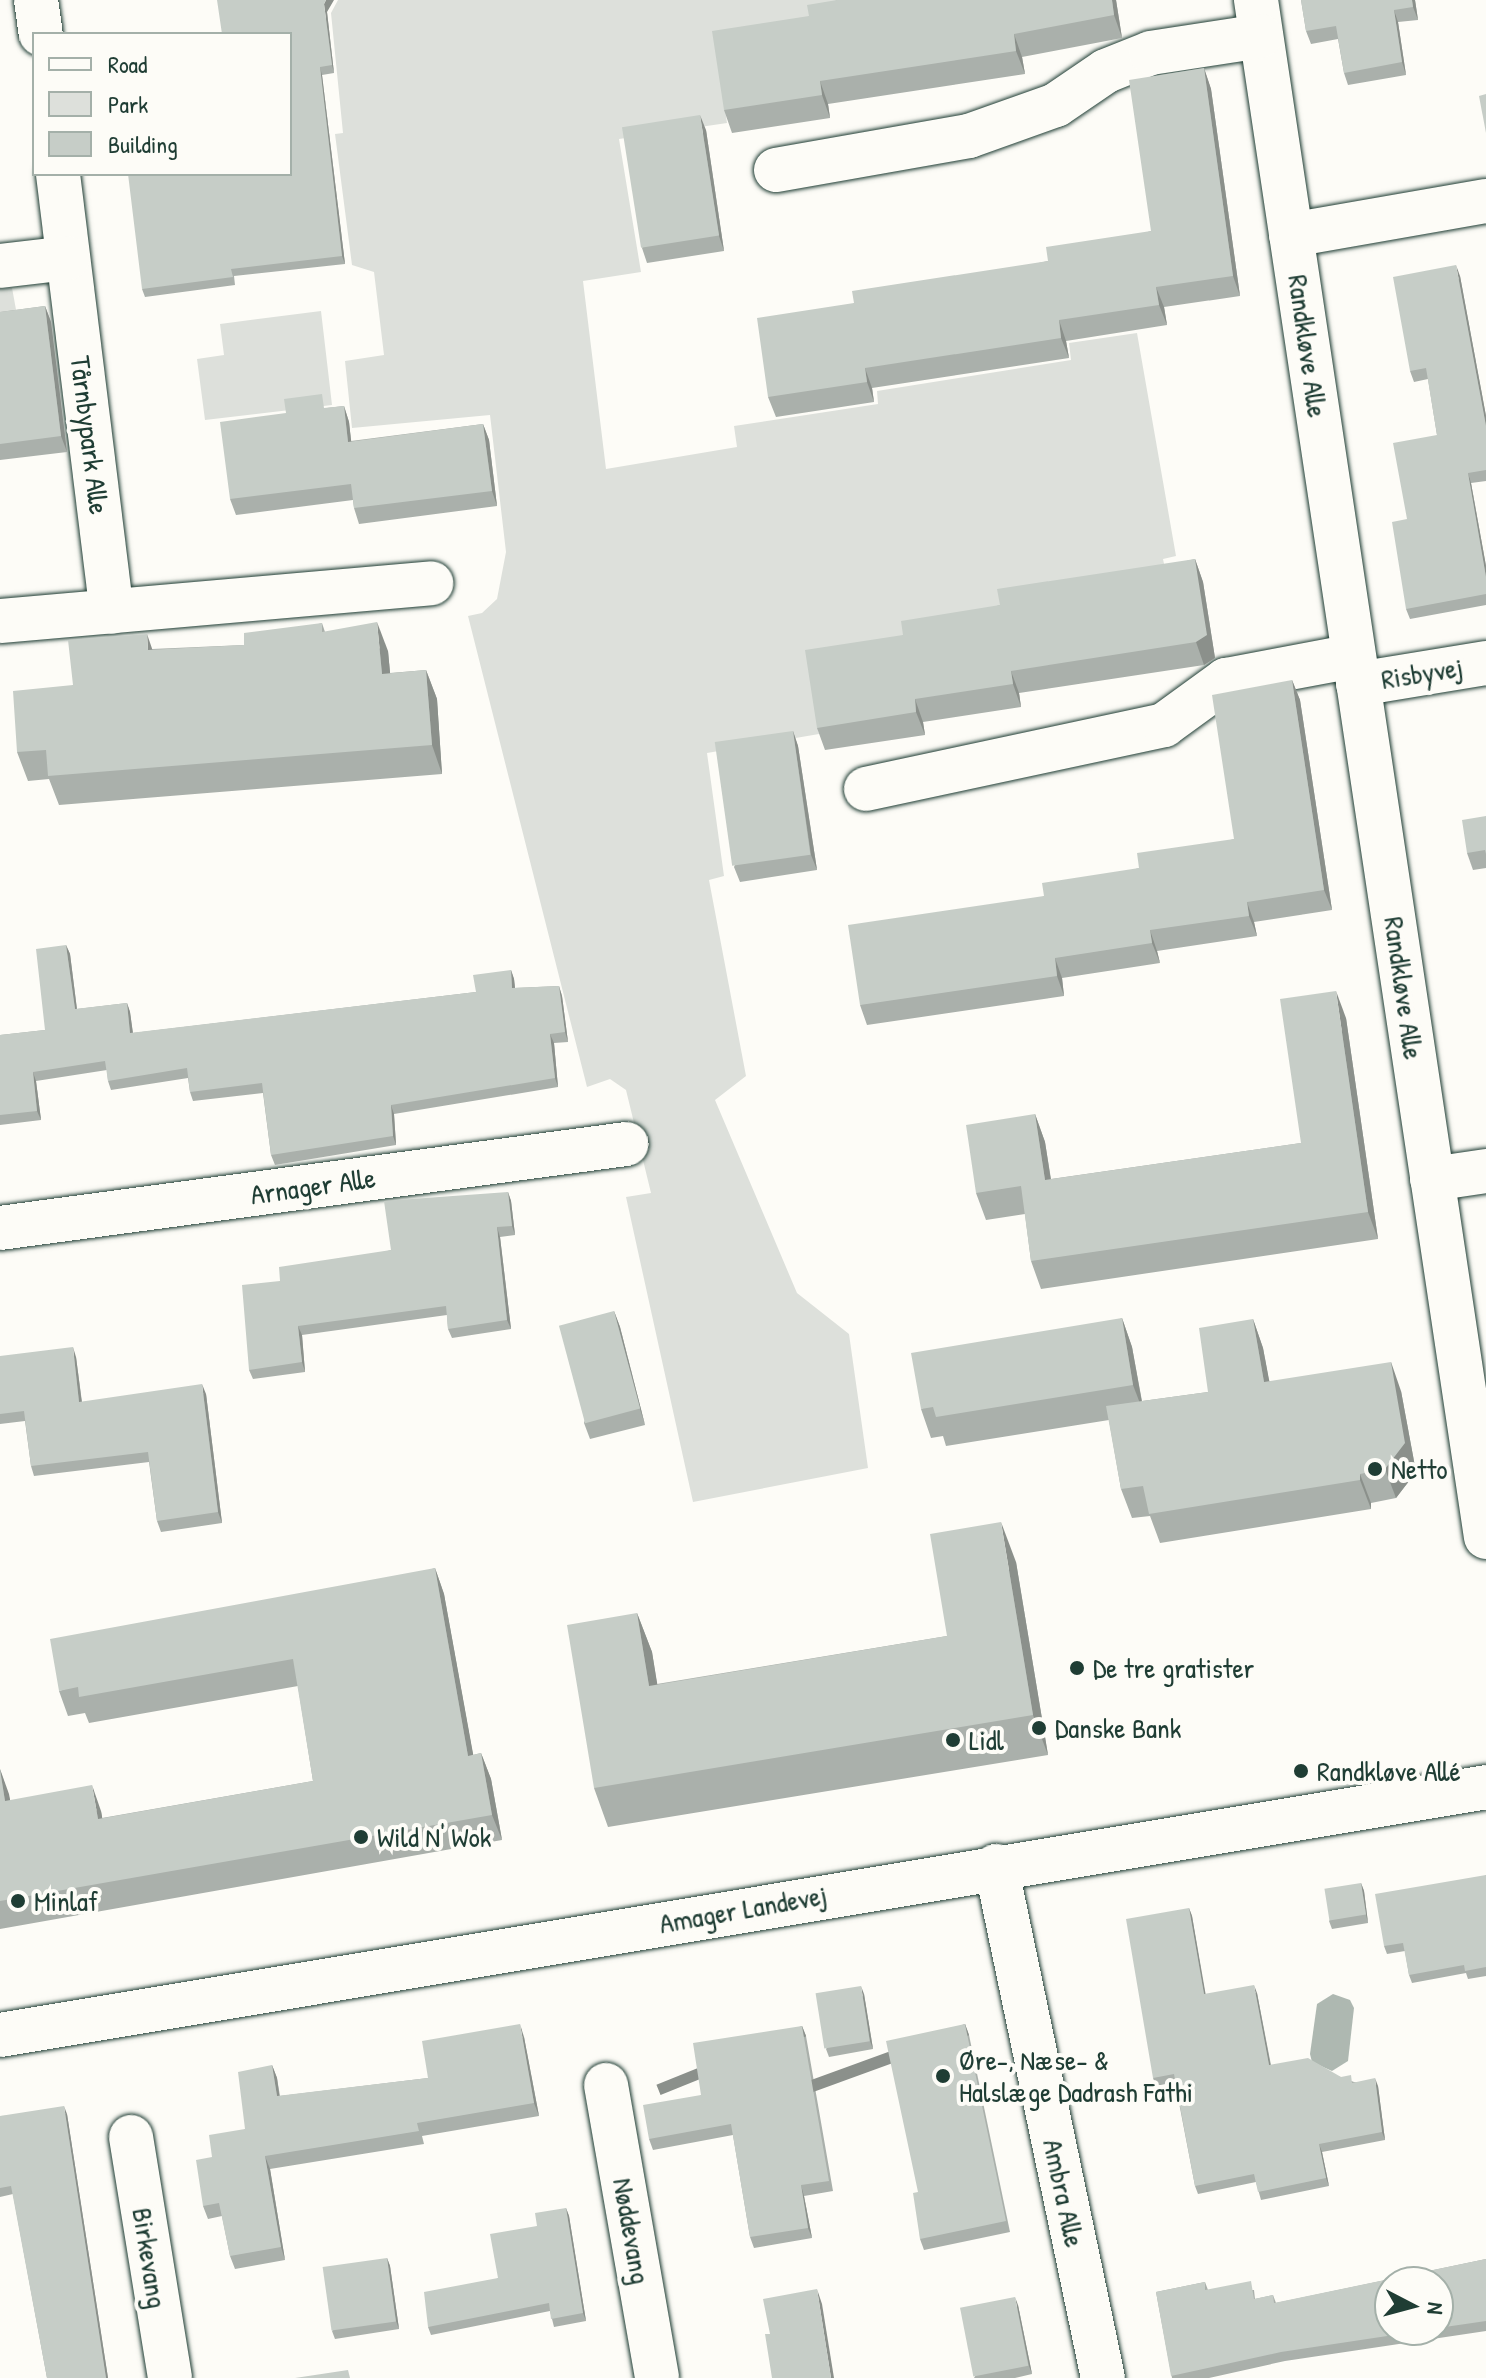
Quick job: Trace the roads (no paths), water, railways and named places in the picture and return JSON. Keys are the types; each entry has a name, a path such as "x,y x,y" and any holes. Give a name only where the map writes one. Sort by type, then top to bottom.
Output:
{"street":[{"path":"36,0 41,32"},
{"name":"Randkløve Alle","path":"776,170 969,136 1056,105 1106,71 1259,18 1486,1537"},
{"name":"Tårnbypark Alle","path":"58,176 112,612"},
{"path":"1291,235 1486,201"},
{"path":"0,266 68,258"},
{"path":"0,621 431,583"},
{"name":"Risbyvej","path":"1356,670 1486,663"},
{"path":"866,789 1164,725 1226,680 1356,670"},
{"name":"Arnager Alle","path":"0,1228 626,1144"},
{"path":"1432,1179 1486,1171"},
{"name":"Amager Landevej","path":"0,2035 996,1866 1486,1787"},
{"name":"Ambra Alle","path":"996,1866 1103,2378"},
{"name":"Nøddevang","path":"606,2085 657,2378"},
{"name":"Birkevang","path":"131,2137 170,2378"}],"place":[{"name":"Netto","path":"1375,1469"},
{"name":"De tre gratister","path":"1077,1668"},
{"name":"Danske Bank","path":"1039,1728"},
{"name":"Lidl","path":"953,1740"},
{"name":"Randkløve Allé","path":"1301,1771"},
{"name":"Wild N' Wok","path":"361,1837"},
{"name":"Minlaf","path":"18,1901"},
{"name":"Øre-, Næse- & Halslæge Dadrash Fathi","path":"943,2076"}]}
